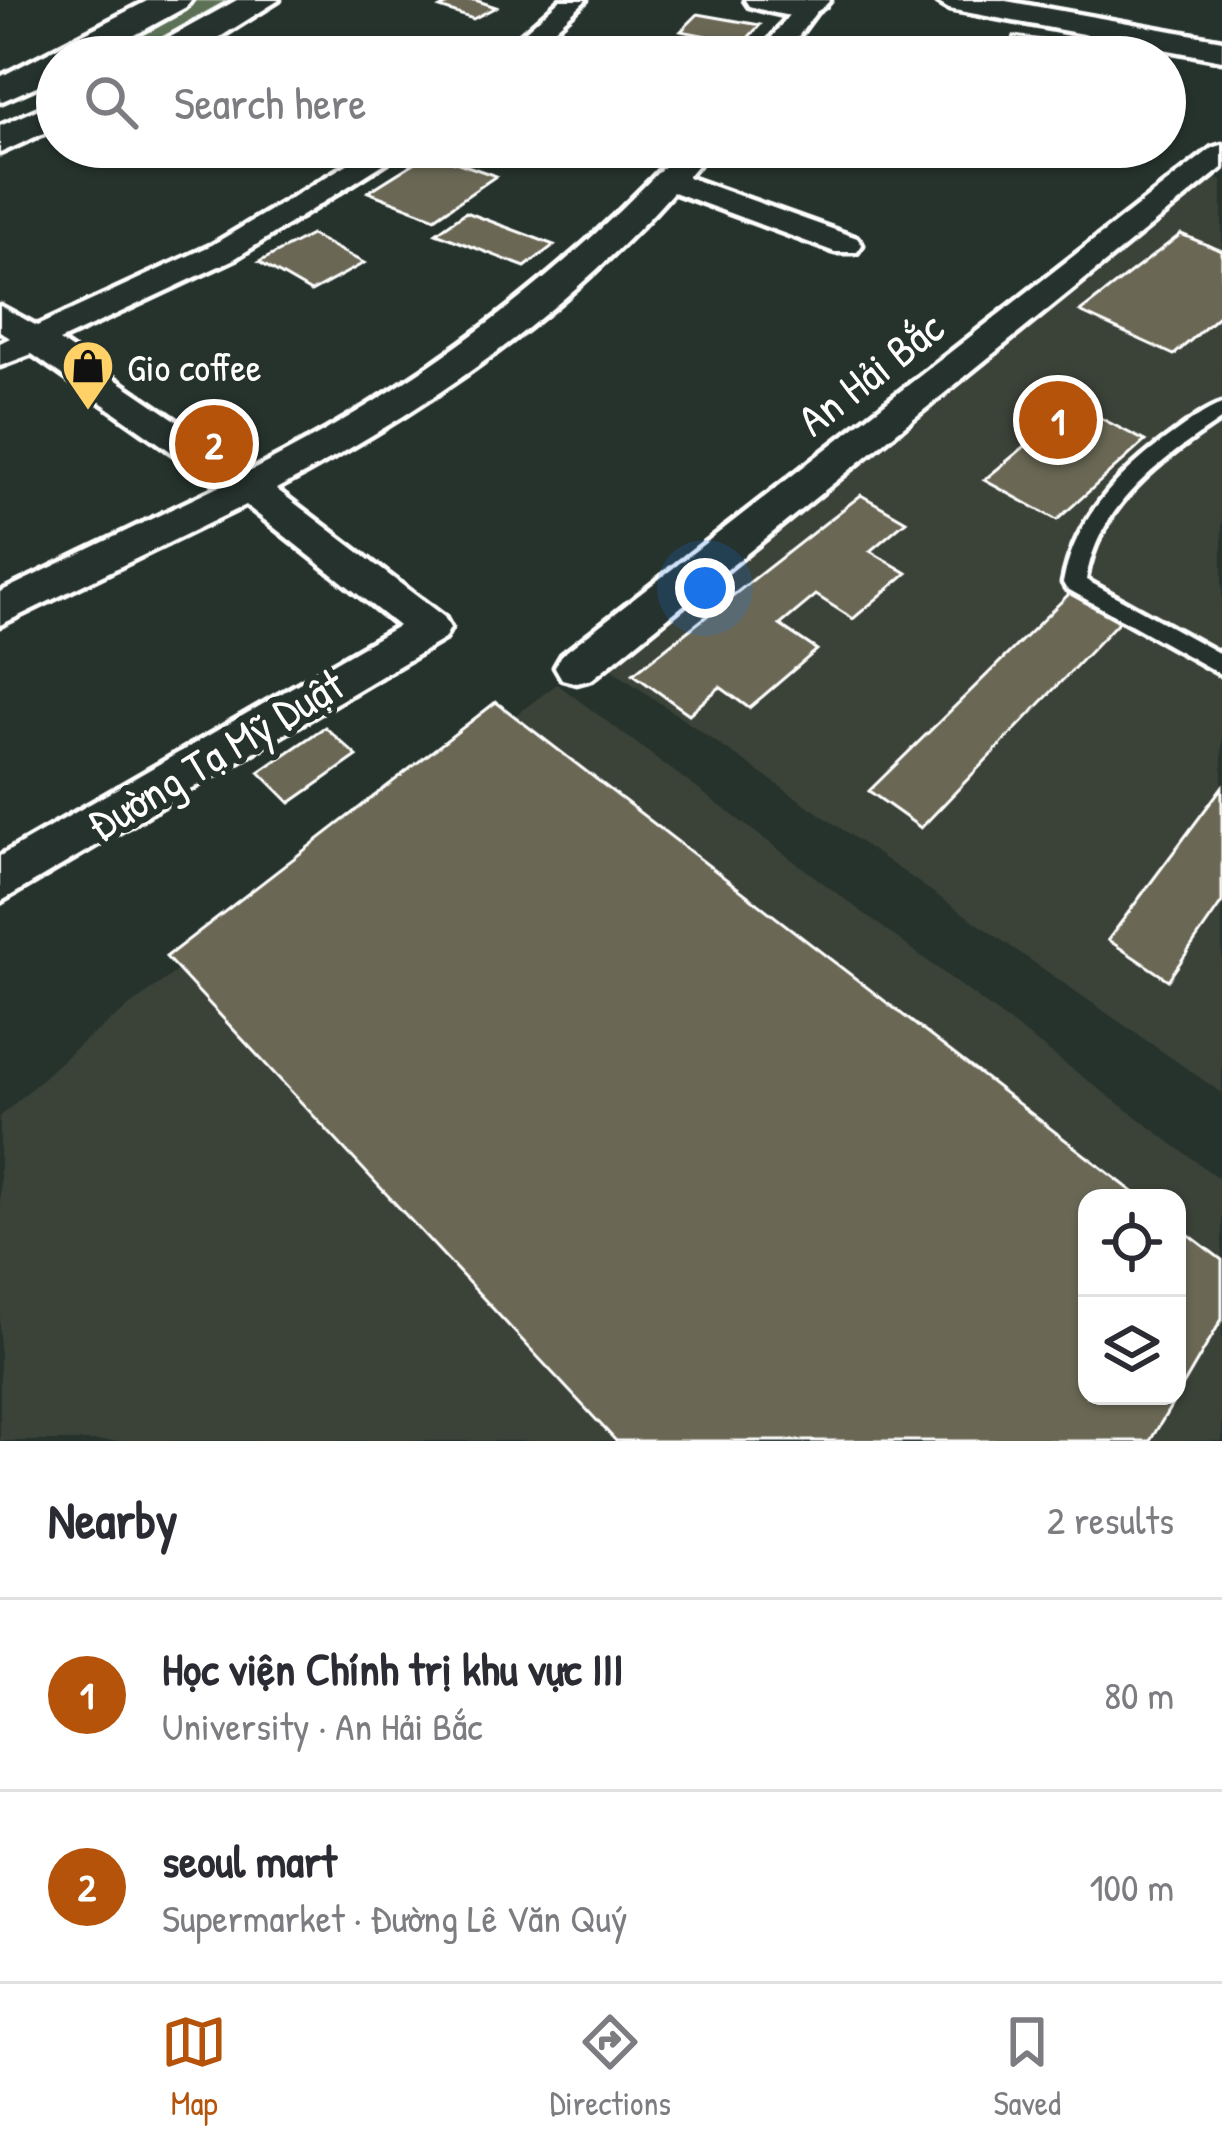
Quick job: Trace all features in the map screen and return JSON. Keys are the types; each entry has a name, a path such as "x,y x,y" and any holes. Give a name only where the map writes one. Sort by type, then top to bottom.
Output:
{"main road":[{"path":"107,36 174,0"},
{"path":"199,36 262,0"},
{"path":"0,91 36,73"},
{"path":"0,141 36,123"}],"street":[{"path":"533,36 574,0"},
{"path":"760,0 811,4"},
{"path":"949,0 1086,36"},
{"path":"786,36 811,4"},
{"path":"1186,48 1222,50"},
{"name":"An Hải Bắc","path":"577,667 1222,154"},
{"path":"0,356 223,252 361,168"},
{"path":"0,610 252,490 418,394 614,238 681,168"},
{"path":"670,181 846,245"},
{"path":"0,316 252,490"},
{"name":"Đường Tạ Mỹ Duật","path":"0,881 429,628 252,490"}],"lane":[{"path":"1222,410 1154,462 1099,513 1075,558 1074,583 1222,666"}],"shaded area":[{"path":"1200,173 1222,181 1222,1093 598,660"},
{"path":"557,684 1222,1181 1222,1441 0,1441 0,1117 80,1044"}],"green space":[{"path":"196,0 229,0 165,36 130,36"}],"building":[{"path":"456,0 496,7 473,19 440,8"},
{"path":"698,14 760,25 750,36 681,31"},
{"path":"406,168 473,168 496,176 435,218 368,192"},
{"path":"466,212 554,245 525,267 436,233"},
{"path":"1181,234 1222,251 1222,313 1174,355 1080,312"},
{"path":"311,235 364,263 311,292 259,262"},
{"path":"1075,405 1145,441 1057,520 984,480"},
{"path":"861,495 906,521 870,551 907,573 853,619 816,595 780,625 817,650 749,708 720,687 689,714 633,674"},
{"path":"1073,590 1123,617 921,828 869,791"},
{"path":"496,702 1129,1189 1078,1189 1078,1405 1172,1405 1150,1441 616,1441 166,957"},
{"path":"325,727 357,756 290,803 259,772"},
{"path":"1222,787 1222,902 1168,980 1108,940"},
{"path":"1186,1233 1222,1260 1222,1319 1186,1381"}],"place":[{"name":"Gio coffee","path":"88,412"},
{"name":"Học viện Chính trị khu vực III","path":"1058,420"},
{"name":"seoul mart","path":"214,444"}]}
